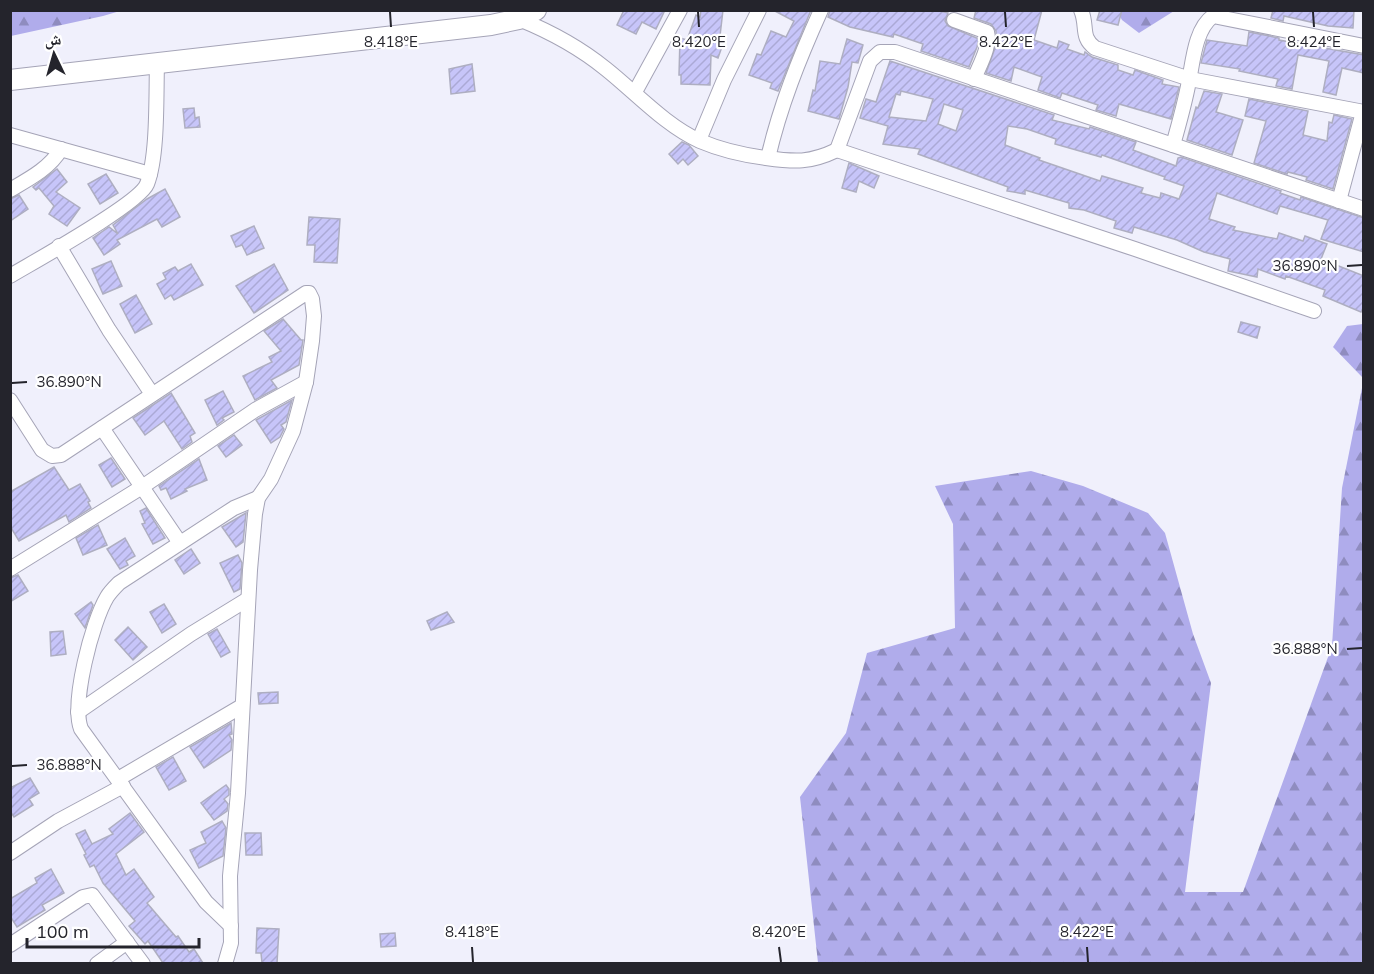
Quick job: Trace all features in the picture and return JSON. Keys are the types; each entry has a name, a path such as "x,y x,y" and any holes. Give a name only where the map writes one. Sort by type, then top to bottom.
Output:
{"main road":[{"path":"10,80 491,25 528,14"}],"street":[{"path":"635,93 680,10"},
{"path":"699,140 724,80 759,10"},
{"path":"768,158 794,69 821,10"},
{"path":"1081,10 1085,37 1088,43 1095,48 1190,79 1363,112 1339,201"},
{"path":"528,14 605,68 674,125 699,140 740,155 797,162 819,159 837,150 870,61 880,52 887,51 1364,209"},
{"path":"1173,145 1190,79 1195,49 1205,23 1213,16 1364,46"},
{"path":"954,20 988,34 987,44 974,79"},
{"path":"10,276 139,196 147,185 154,140 157,64"},
{"path":"10,135 150,174"},
{"path":"10,190 40,171 57,157 61,149"},
{"path":"837,150 1314,311"},
{"path":"59,246 109,330 152,394"},
{"path":"10,400 42,450 48,455 61,455 308,292 312,298 314,316 312,341 306,382 293,431 279,462 258,498 248,599 238,793 230,876 231,943 225,963"},
{"path":"10,569 142,487 255,410 306,382"},
{"path":"102,428 180,543"},
{"path":"231,926 206,902 81,729 78,712 85,659 96,621 107,597 119,583 180,543 243,503 258,498"},
{"path":"78,712 191,633 248,599"},
{"path":"10,853 242,706"},
{"path":"10,945 88,895 94,897 143,963"},
{"path":"97,963 127,942"}],"green space":[{"path":"11,10 120,11 11,36"},
{"path":"1117,11 1174,11 1139,33 1122,20"},
{"path":"1364,324 1363,378 1333,347 1347,326"},
{"path":"1363,383 1363,963 818,963 800,797 846,733 867,653 955,628 953,524 935,486 1031,471 1083,486 1148,513 1165,533 1193,634 1211,683 1185,892 1243,892 1332,646 1342,488"}],"building":[{"path":"624,10 665,10 656,29 642,22 636,34 617,25"},
{"path":"701,10 723,10 720,36 725,38 718,58 711,55 710,85 681,84 681,75 679,75 680,38 687,40 696,15 700,17"},
{"path":"773,10 811,10 778,91 770,88 772,83 749,75 757,54 761,55 771,31 786,37 794,21"},
{"path":"830,10 937,10 948,13 945,21 948,26 979,39 969,67 921,51 923,44 894,34 893,37 850,27 828,17"},
{"path":"976,10 1042,10 1034,40 1057,48 1059,41 1069,45 1067,49 1084,55 1085,52 1092,57 1118,65 1118,70 1133,75 1135,70 1163,80 1162,84 1179,87 1171,119 1119,104 1116,116 1096,110 1098,105 1062,93 1060,98 1038,90 1042,77 1014,67 1011,81 986,73 996,45 996,31 991,24 974,18"},
{"path":"1100,10 1122,10 1118,25 1097,20"},
{"path":"1273,10 1354,10 1353,28 1328,26 1284,16 1283,21 1271,18"},
{"path":"1249,32 1279,38 1279,40 1364,55 1364,73 1342,68 1336,95 1323,92 1329,61 1298,55 1292,89 1276,86 1278,79 1239,71 1240,69 1201,63 1207,40 1247,46"},
{"path":"847,39 863,45 858,63 852,62 839,119 808,111 813,90 815,91 820,61 840,64"},
{"path":"890,61 1054,115 1052,120 1089,129 1090,127 1136,142 1133,150 1176,166 1178,158 1181,157 1281,191 1280,193 1300,200 1301,197 1364,218 1364,252 1321,239 1328,220 1280,206 1277,214 1217,193 1209,219 1235,227 1233,230 1277,239 1279,233 1303,241 1305,236 1327,244 1321,259 1364,276 1364,306 1361,312 1323,296 1325,290 1286,276 1285,279 1258,269 1257,277 1228,271 1230,259 1134,227 1132,233 1114,228 1116,221 1084,210 1069,208 1069,203 1025,190 1025,194 1007,191 1008,187 918,154 920,149 883,144 888,126 860,118 866,99 876,102","holes":["901,91 933,99 926,121 889,117 896,94 900,95","944,104 963,110 956,131 938,124","1008,126 1027,129 1056,139 1055,144 1101,157 1102,155 1184,186 1179,199 1161,193 1160,198 1141,193 1143,188 1102,176 1100,181 1039,160 1040,158 1005,145"]},
{"path":"472,64 475,91 451,94 449,69"},
{"path":"1204,91 1222,94 1216,112 1243,120 1232,155 1187,140 1196,107 1198,108"},
{"path":"1249,99 1308,111 1303,135 1327,141 1329,122 1332,123 1334,115 1352,119 1333,189 1306,180 1307,177 1288,172 1287,174 1254,163 1266,121 1245,116"},
{"path":"194,108 195,118 199,117 200,127 185,128 183,109"},
{"path":"682,142 689,145 698,156 688,165 683,159 678,164 669,154"},
{"path":"849,163 879,176 874,188 859,181 856,192 842,188"},
{"path":"57,169 67,182 56,192 80,208 67,226 49,214 54,206 39,188 36,190 33,187"},
{"path":"106,174 118,193 100,204 88,184"},
{"path":"165,189 180,217 162,227 157,219 117,240 120,244 104,255 93,238 109,227 118,234 113,225 147,199"},
{"path":"19,195 28,209 10,221 10,199"},
{"path":"309,217 340,219 337,263 314,262 315,245 307,245"},
{"path":"254,226 264,248 247,255 242,245 236,247 231,236"},
{"path":"111,261 122,286 103,294 92,269"},
{"path":"191,264 203,285 174,300 171,295 165,299 157,284 166,279 163,273 175,267 178,271"},
{"path":"274,264 288,290 254,313 236,286"},
{"path":"136,295 152,324 135,333 120,304"},
{"path":"283,319 303,340 299,365 271,380 277,388 255,400 243,376 272,362 269,357 281,351 264,331"},
{"path":"1241,322 1260,327 1257,338 1238,332"},
{"path":"223,391 234,412 222,418 224,420 217,425 205,400"},
{"path":"171,393 195,433 190,436 192,442 182,449 164,421 145,435 133,418"},
{"path":"292,400 286,422 281,425 284,429 280,437 271,443 256,420"},
{"path":"234,435 242,445 226,457 218,446"},
{"path":"111,458 125,479 112,487 99,465"},
{"path":"199,459 207,480 185,489 187,491 171,499 166,488 161,490 159,486"},
{"path":"54,467 69,490 80,484 90,501 88,502 91,508 69,522 66,515 19,541 10,526 10,492"},
{"path":"146,508 165,538 153,544 142,524 145,523 140,511"},
{"path":"246,513 243,542 236,547 222,527"},
{"path":"98,525 107,545 83,555 76,538"},
{"path":"125,538 135,556 126,561 128,565 120,569 107,549"},
{"path":"191,549 200,563 184,574 175,560"},
{"path":"238,555 242,563 240,589 234,592 220,563"},
{"path":"18,575 28,591 10,602 10,578"},
{"path":"91,602 93,605 85,628 75,614"},
{"path":"164,604 176,624 162,633 150,612"},
{"path":"447,612 454,622 431,630 427,621"},
{"path":"128,627 147,647 133,660 115,640"},
{"path":"217,629 230,652 221,657 208,634"},
{"path":"63,631 66,654 51,656 50,632"},
{"path":"278,692 278,703 259,704 258,693"},
{"path":"231,723 232,734 229,735 232,740 231,750 204,768 190,747"},
{"path":"173,757 186,781 169,790 156,767"},
{"path":"30,778 39,793 29,799 33,805 14,817 10,811 10,788"},
{"path":"226,785 229,789 229,795 224,799 228,804 227,811 214,820 201,803"},
{"path":"130,813 144,832 116,854 126,875 134,869 154,897 147,903 176,937 178,936 189,952 194,949 203,963 163,963 148,941 145,944 129,926 135,921 103,883 94,865 90,867 84,855 86,854 76,834 85,830 92,844 113,834 109,829"},
{"path":"222,821 226,828 223,856 199,868 190,850 206,843 201,832"},
{"path":"245,833 261,833 262,855 246,855"},
{"path":"51,869 64,893 42,905 45,910 17,927 10,916 10,899 37,883 35,878"},
{"path":"257,928 279,929 277,963 262,963 261,953 256,953"},
{"path":"395,933 396,946 381,947 380,934"}]}
